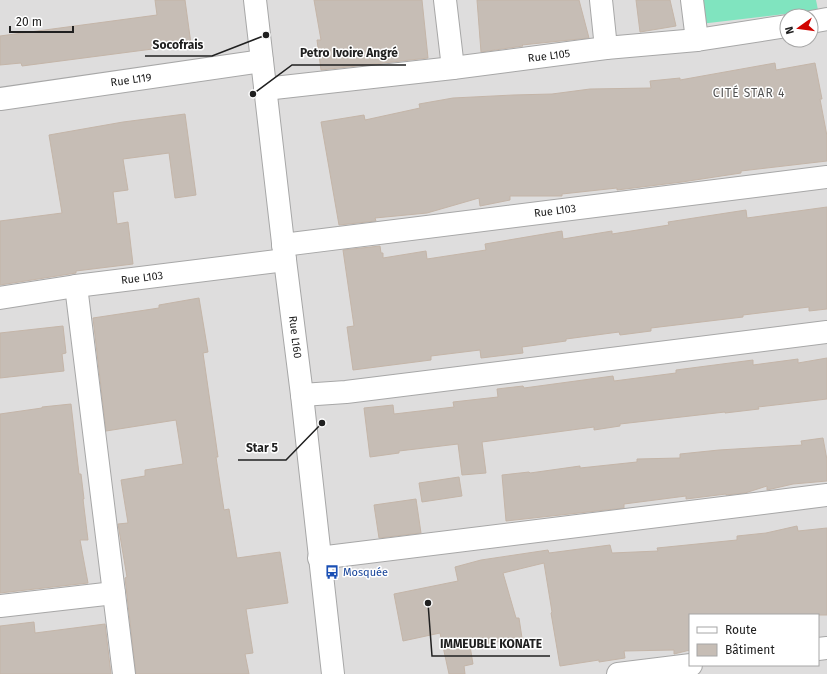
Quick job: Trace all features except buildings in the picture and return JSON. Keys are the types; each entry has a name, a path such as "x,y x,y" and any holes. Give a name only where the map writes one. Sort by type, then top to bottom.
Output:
{"street":[{"name":"Rue L160","path":"255,0 302,395 333,674"},
{"path":"445,0 453,68"},
{"path":"601,0 606,48"},
{"path":"692,0 697,40"},
{"name":"Rue L105","path":"265,89 453,68 606,48 697,40 779,27"},
{"name":"Rue L119","path":"0,99 262,61"},
{"name":"Rue L103","path":"0,298 284,253 827,176"},
{"path":"76,286 124,674"},
{"path":"302,395 354,391 827,332"},
{"path":"319,558 827,495"},
{"path":"0,606 114,593"},
{"path":"618,674 689,665"}],"shaded area":[{"path":"0,0 827,0 827,674 0,674"}],"green space":[{"path":"697,0 816,0 818,8 779,8 779,15 700,24"}],"place":[{"name":"Socofrais","path":"266,35"},
{"name":"Petro Ivoire Angré","path":"253,94"},
{"name":"Star 5","path":"322,423"},
{"name":"Mosquée","path":"332,572"},
{"name":"IMMEUBLE KONATE","path":"428,603"}],"district":[{"name":"CITÉ STAR 4","path":"749,93"}]}
